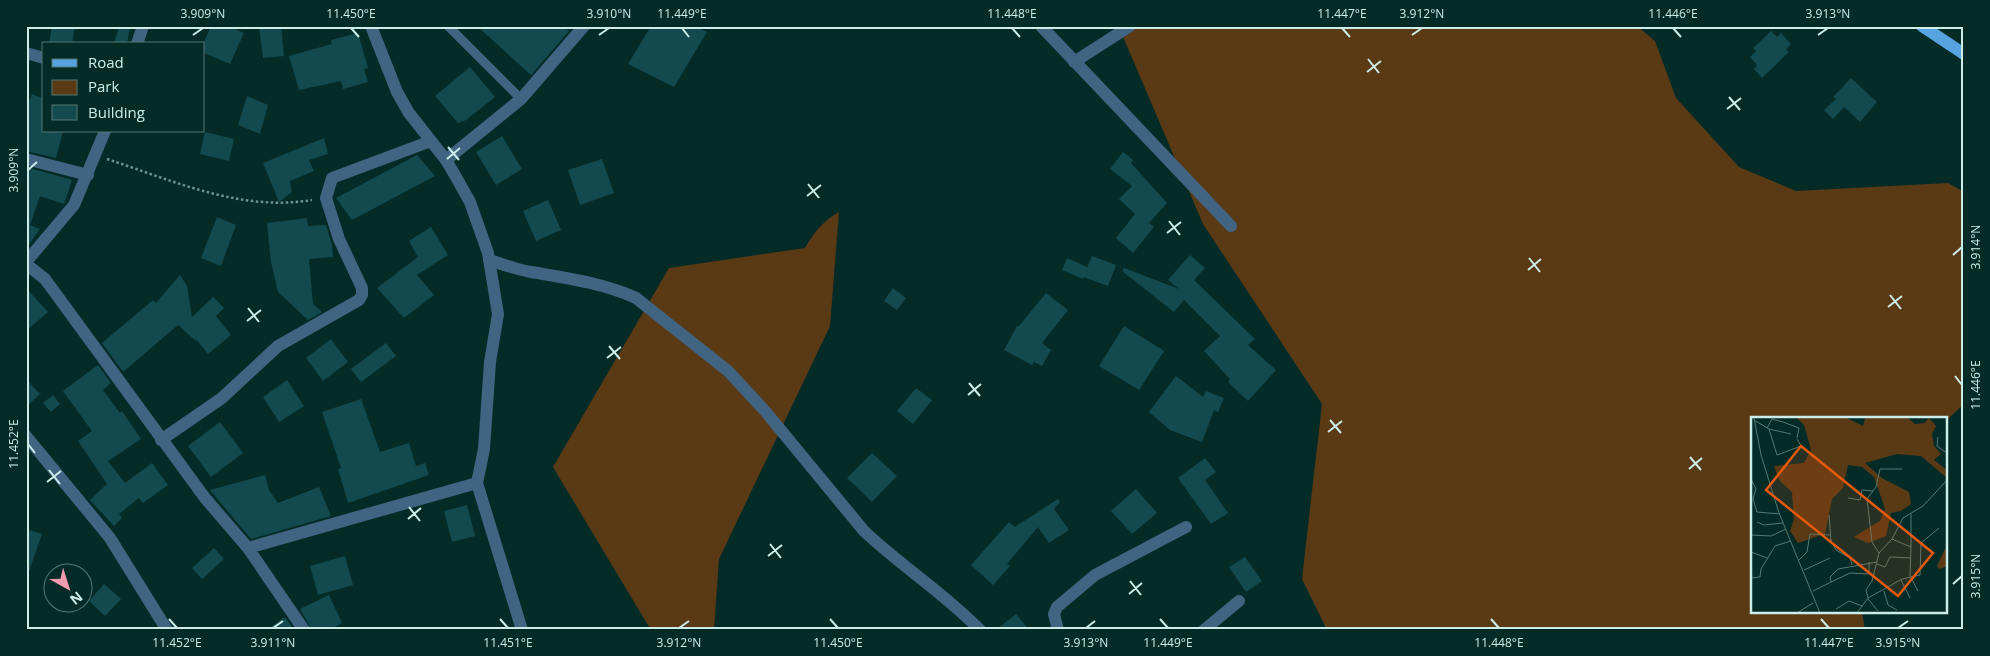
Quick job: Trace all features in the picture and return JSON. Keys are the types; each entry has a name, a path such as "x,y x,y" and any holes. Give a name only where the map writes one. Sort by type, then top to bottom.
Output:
{"main road":[{"path":"1922,26 1964,54"}],"street":[{"path":"138,42 143,26"},
{"path":"371,26 397,92 409,113 446,160 470,202 489,260 498,314 490,362 484,449 477,483 522,630"},
{"path":"446,160 521,99 584,26"},
{"path":"1041,26 1231,226"},
{"path":"1074,62 1130,26"},
{"path":"26,53 42,57"},
{"path":"105,132 74,206 26,263 44,279 161,440 205,498 248,548 304,630"},
{"path":"161,440 222,398 278,346 359,300 362,295 362,288 339,240 326,198 332,178 431,141"},
{"path":"26,158 88,175"},
{"path":"489,260 528,272 557,276 623,292 636,298 728,371 765,411 864,531 882,548 944,595 980,630"},
{"path":"26,436 110,538 168,630"},
{"path":"248,548 477,483"},
{"path":"1058,630 1054,614 1057,607 1095,575 1186,527"},
{"path":"1204,630 1239,600"}],"lane":[{"path":"448,26 521,99"}],"path":[{"path":"96,156 224,197 251,202 288,205 326,198"}],"green space":[{"path":"1123,26 1637,26 1655,41 1676,98 1739,167 1796,191 1948,183 1964,192 1964,404 1948,419 1948,417 1751,417 1751,614 1862,614 1865,630 1327,630 1302,579 1322,404 1203,224 1121,32"},
{"path":"839,212 830,326 719,559 714,630 651,630 553,467 669,268 805,248 819,227"}],"building":[{"path":"52,26 75,26 72,42 49,42"},
{"path":"119,26 130,26 127,42 115,42"},
{"path":"211,26 228,26 244,33 230,64 205,53 204,42"},
{"path":"259,26 281,26 284,56 263,58"},
{"path":"477,26 563,26 569,31 531,75"},
{"path":"651,26 695,26 707,32 674,87 628,64"},
{"path":"1771,31 1777,37 1781,33 1791,44 1786,49 1789,52 1762,78 1754,69 1757,65 1750,57 1756,51 1753,48"},
{"path":"358,33 368,68 364,69 368,82 343,89 341,81 299,90 289,56 332,44 331,40"},
{"path":"470,67 495,97 466,120 458,123 435,96"},
{"path":"1851,78 1877,102 1860,122 1844,107 1833,119 1824,110 1836,99 1833,97"},
{"path":"32,94 42,98 42,132 63,132 56,158 26,151 26,108"},
{"path":"247,96 268,105 260,134 238,125"},
{"path":"205,132 234,139 229,161 200,154"},
{"path":"502,136 522,169 496,185 476,152"},
{"path":"324,138 328,154 309,160 314,171 290,181 292,192 279,202 263,163"},
{"path":"1123,152 1133,160 1131,163 1167,203 1149,223 1154,227 1133,253 1116,238 1135,214 1119,199 1132,186 1110,169"},
{"path":"417,155 435,176 352,220 336,198"},
{"path":"602,159 614,193 580,205 568,170"},
{"path":"26,167 72,180 64,204 40,196 30,225 40,229 26,249"},
{"path":"548,200 561,230 536,241 523,211"},
{"path":"217,217 236,225 221,266 201,258"},
{"path":"307,218 308,226 326,225 332,245 333,257 309,259 313,304 322,312 308,320 278,292 271,262 267,223"},
{"path":"431,227 448,255 417,275 434,295 404,318 377,288 418,257 409,241"},
{"path":"1190,255 1205,268 1194,280 1255,339 1248,345 1276,370 1248,401 1228,382 1230,379 1204,351 1220,336 1184,300 1174,312 1122,271 1124,268 1179,289 1168,280"},
{"path":"1092,256 1116,265 1108,286 1083,277"},
{"path":"1067,258 1087,267 1083,279 1062,270"},
{"path":"180,275 187,286 192,317 213,297 224,308 216,316 231,335 208,354 196,339 196,341 178,325 123,372 102,343 153,300 156,303"},
{"path":"26,288 48,312 26,331"},
{"path":"893,288 906,298 897,310 884,301"},
{"path":"1046,293 1068,310 1042,343 1051,350 1042,366 1034,362 1032,365 1004,350 1017,326 1019,326"},
{"path":"1124,326 1164,351 1139,390 1099,366"},
{"path":"331,339 348,362 323,381 306,358"},
{"path":"386,343 396,356 361,382 351,369"},
{"path":"98,365 111,383 103,390 120,413 122,411 141,439 108,461 125,483 152,463 168,485 143,503 139,498 119,514 122,518 114,526 90,500 107,484 78,441 92,431 63,391"},
{"path":"1176,376 1203,397 1206,391 1224,398 1218,412 1214,410 1202,442 1170,430 1149,412"},
{"path":"26,379 40,394 26,407"},
{"path":"287,380 304,406 279,422 263,397"},
{"path":"916,388 932,400 913,424 897,411"},
{"path":"53,395 60,404 51,412 43,403"},
{"path":"361,399 380,452 409,443 416,466 425,463 429,475 348,503 338,469 341,468 322,412"},
{"path":"220,422 243,453 211,477 188,446"},
{"path":"872,453 897,476 872,502 847,478"},
{"path":"1205,458 1216,472 1205,480 1228,513 1211,524 1178,478"},
{"path":"265,475 269,490 278,503 319,487 331,516 251,539 210,490"},
{"path":"1136,489 1157,513 1132,534 1111,511"},
{"path":"1058,499 1060,502 1054,509 1069,530 1049,543 1038,527 1007,564 1010,566 993,585 971,565 1009,522 1015,527"},
{"path":"467,505 475,536 452,542 444,511"},
{"path":"26,529 42,534 28,574 26,574"},
{"path":"214,548 224,559 202,579 192,568"},
{"path":"345,556 353,585 318,595 310,566"},
{"path":"1245,557 1262,581 1246,592 1229,567"},
{"path":"104,584 121,599 105,616 92,604 92,598"},
{"path":"329,595 342,623 329,630 312,630 300,609"},
{"path":"1016,614 1029,630 996,630"},
{"path":"285,617 294,630 267,630"}]}
